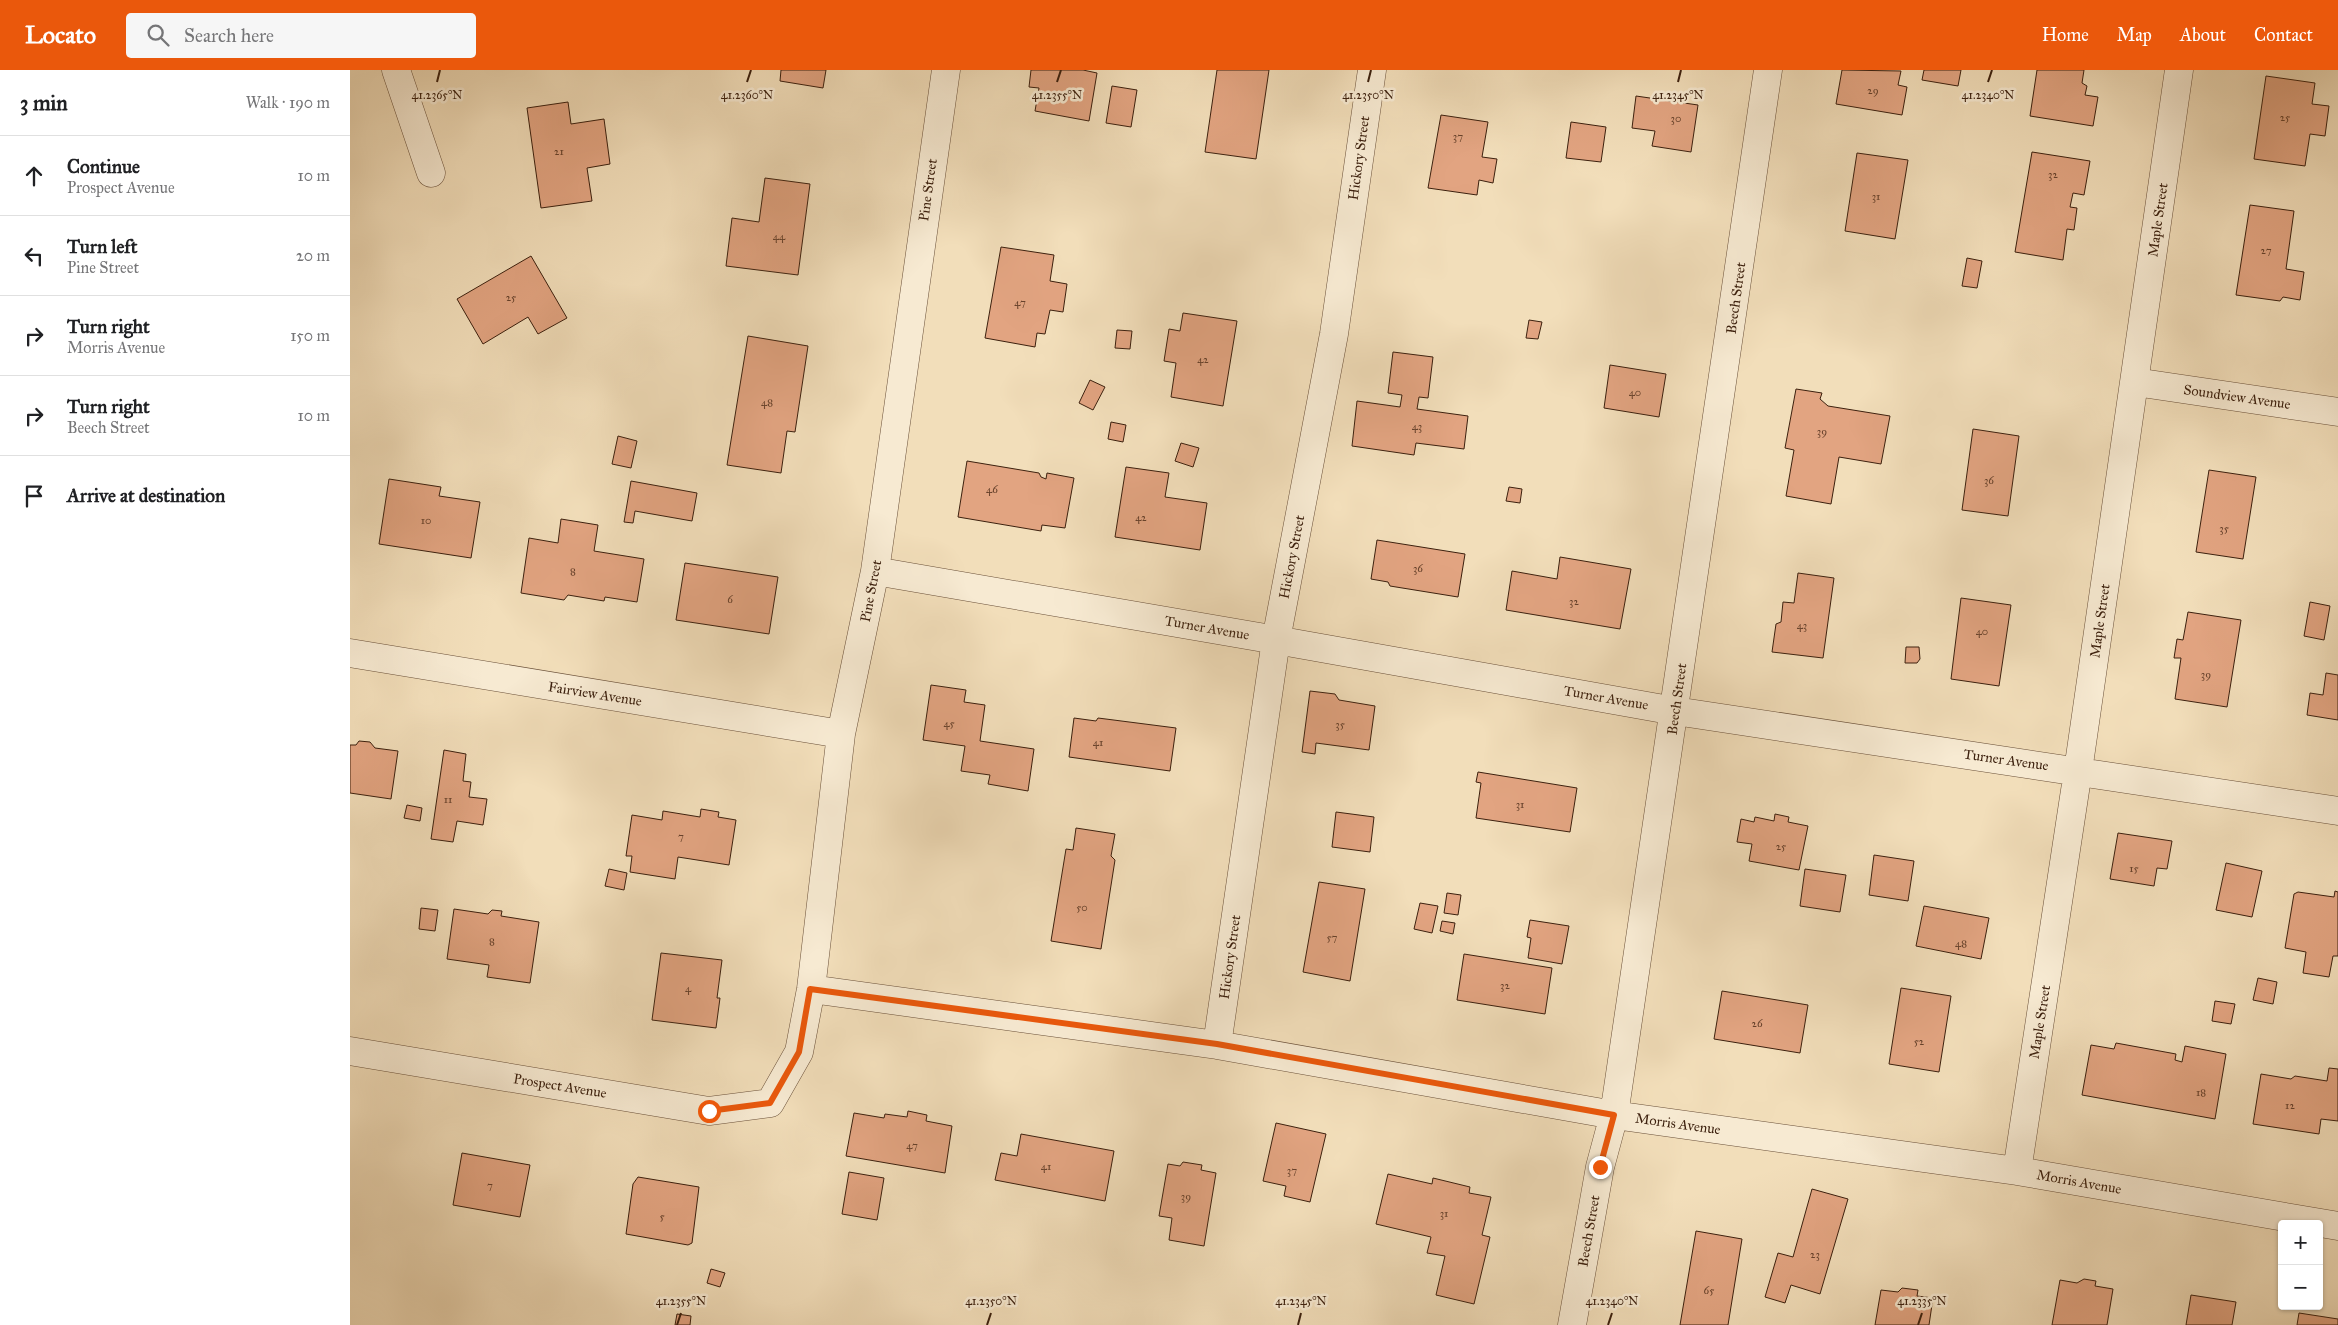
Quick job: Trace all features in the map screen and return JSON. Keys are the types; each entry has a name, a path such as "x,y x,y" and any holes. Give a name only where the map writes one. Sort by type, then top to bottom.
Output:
{"street":[{"path":"396,70 431,173"},
{"name":"Pine Street","path":"770,1103 799,1052 810,989 840,734 875,571 946,70"},
{"name":"Hickory Street","path":"1217,1044 1276,640 1334,334 1372,70"},
{"name":"Beech Street","path":"1572,1325 1600,1167 1614,1115 1768,70"},
{"name":"Maple Street","path":"2017,1171 2078,771 2179,70"},
{"name":"Soundview Avenue","path":"2135,382 2338,412"},
{"name":"Turner Avenue","path":"875,571 1675,711 2338,811"},
{"name":"Fairview Avenue","path":"350,653 840,734"},
{"name":"Morris Avenue","path":"810,989 1217,1044 1614,1115 2017,1171 2338,1226"},
{"name":"Prospect Avenue","path":"350,1051 709,1111 770,1103"}],"building":[{"path":"781,70 826,70 823,88 780,81"},
{"path":"1031,70 1083,70 1097,73 1089,121 1035,111 1039,88 1029,87"},
{"path":"1217,70 1269,70 1256,159 1205,152"},
{"path":"1842,70 1901,71 1898,85 1907,87 1902,115 1836,104"},
{"path":"1924,70 1961,70 1958,86 1922,80"},
{"path":"2037,70 2084,70 2082,83 2087,86 2085,95 2098,97 2093,126 2030,116"},
{"path":"2266,76 2315,83 2312,104 2329,106 2325,136 2310,134 2305,166 2254,159"},
{"path":"1112,86 1137,90 1131,127 1106,123"},
{"path":"1636,96 1698,105 1691,152 1652,146 1655,131 1632,128"},
{"path":"568,102 571,124 604,119 610,164 587,168 592,201 541,208 527,108"},
{"path":"1441,115 1488,122 1482,157 1497,159 1493,183 1479,180 1477,195 1428,188"},
{"path":"1571,122 1606,127 1601,162 1566,158"},
{"path":"2032,152 2090,161 2084,195 2073,193 2070,207 2077,208 2074,230 2067,229 2063,260 2015,252"},
{"path":"1857,153 1908,160 1895,239 1845,231"},
{"path":"765,178 810,184 798,275 726,266 732,218 759,222"},
{"path":"2250,205 2294,211 2286,269 2304,272 2300,300 2283,297 2280,301 2236,295"},
{"path":"1001,247 1054,255 1050,281 1067,284 1063,312 1050,310 1045,334 1037,333 1035,347 985,338"},
{"path":"531,256 567,318 538,334 528,317 483,344 457,299"},
{"path":"1967,258 1982,261 1977,288 1962,286"},
{"path":"1183,313 1237,321 1223,406 1171,397 1176,363 1164,361 1169,329 1180,331"},
{"path":"1529,320 1542,322 1538,339 1526,338"},
{"path":"1117,330 1132,331 1130,349 1115,348"},
{"path":"748,336 808,346 795,432 787,431 781,473 727,465"},
{"path":"1393,352 1433,357 1428,398 1419,397 1417,409 1468,416 1464,449 1416,443 1414,455 1352,446 1357,401 1400,407 1402,395 1388,393"},
{"path":"1610,365 1666,374 1659,417 1604,408"},
{"path":"1090,380 1105,387 1093,410 1079,403"},
{"path":"1796,389 1822,393 1820,399 1828,406 1890,416 1881,464 1839,457 1831,504 1786,496 1794,450 1785,448"},
{"path":"1111,422 1126,425 1123,442 1108,439"},
{"path":"1973,429 2019,436 2008,516 1962,510"},
{"path":"618,436 637,441 631,468 612,464"},
{"path":"1181,443 1199,448 1193,467 1175,461"},
{"path":"967,461 1039,473 1041,477 1046,479 1047,473 1074,478 1065,528 1042,525 1041,531 958,517"},
{"path":"1126,467 1169,473 1165,497 1207,503 1200,550 1115,537"},
{"path":"2209,470 2256,477 2243,559 2196,552"},
{"path":"389,479 441,487 439,496 480,502 471,558 379,544"},
{"path":"631,481 697,493 692,521 635,511 633,523 624,522"},
{"path":"1509,487 1522,489 1520,503 1506,501"},
{"path":"561,519 598,525 594,551 644,559 637,602 605,597 604,601 568,595 564,600 521,593 529,538 558,543"},
{"path":"1377,540 1465,554 1458,597 1390,586 1388,582 1371,579"},
{"path":"1560,557 1631,569 1620,629 1506,610 1512,571 1557,579"},
{"path":"685,563 778,577 769,634 676,620"},
{"path":"1798,573 1834,578 1823,658 1772,652 1776,624 1781,622 1783,602 1794,603"},
{"path":"1961,598 2011,605 1999,686 1951,679"},
{"path":"2310,602 2330,606 2324,640 2304,636"},
{"path":"2188,612 2241,620 2227,707 2175,699 2181,658 2174,658 2177,639 2183,640"},
{"path":"1906,647 1919,647 1920,659 1917,663 1905,663"},
{"path":"2326,673 2338,675 2338,720 2307,715 2310,693 2323,695"},
{"path":"931,685 966,690 964,702 985,705 980,741 1034,749 1028,791 988,784 990,775 961,771 965,746 923,740"},
{"path":"1310,691 1335,694 1339,700 1375,706 1369,750 1316,743 1315,754 1302,752"},
{"path":"1074,718 1096,721 1098,718 1176,728 1170,771 1069,757"},
{"path":"359,741 370,742 375,748 398,751 391,799 350,793 350,745 356,745"},
{"path":"444,750 466,754 463,781 471,782 469,797 487,799 483,825 457,821 453,842 431,839"},
{"path":"1478,772 1577,788 1570,832 1476,818 1481,783 1476,782"},
{"path":"407,805 422,808 420,821 404,818"},
{"path":"701,809 719,812 718,817 736,820 729,865 678,857 675,879 630,872 632,856 626,856 632,815 662,820 663,811 700,817"},
{"path":"1336,812 1374,817 1370,852 1332,847"},
{"path":"1775,814 1789,817 1788,822 1808,826 1799,870 1749,861 1752,844 1737,842 1741,819 1754,822 1755,817 1774,821"},
{"path":"1076,828 1115,834 1111,856 1115,860 1101,949 1051,941 1066,849 1073,850"},
{"path":"2118,833 2172,841 2167,869 2157,868 2154,886 2110,879"},
{"path":"1874,855 1914,861 1908,901 1869,895"},
{"path":"2226,863 2262,871 2252,917 2216,910"},
{"path":"609,869 627,873 624,890 605,886"},
{"path":"1805,869 1846,875 1840,912 1800,906"},
{"path":"1319,882 1365,889 1350,981 1303,972"},
{"path":"2335,891 2338,892 2338,956 2333,956 2329,977 2303,973 2306,952 2285,948 2294,894 2298,892 2334,897"},
{"path":"1447,893 1461,895 1458,915 1444,913"},
{"path":"1420,903 1438,906 1432,933 1414,929"},
{"path":"1924,906 1989,918 1981,959 1916,946"},
{"path":"421,908 438,910 435,931 419,929"},
{"path":"454,909 488,914 492,910 502,911 501,916 539,922 530,983 487,977 489,965 447,959"},
{"path":"1530,920 1569,926 1562,964 1528,958 1531,938 1527,937"},
{"path":"1442,921 1455,923 1453,934 1440,931"},
{"path":"661,953 722,960 717,998 720,998 716,1028 652,1020"},
{"path":"1464,954 1552,968 1545,1014 1457,1000"},
{"path":"2258,978 2277,982 2273,1004 2253,1000"},
{"path":"1901,988 1951,996 1939,1072 1889,1064"},
{"path":"1722,991 1808,1005 1800,1053 1714,1039"},
{"path":"2215,1001 2235,1004 2231,1024 2212,1021"},
{"path":"2116,1043 2176,1054 2175,1060 2182,1062 2185,1046 2226,1054 2215,1119 2082,1095 2091,1045 2114,1049"},
{"path":"2329,1068 2338,1069 2338,1121 2321,1119 2319,1134 2253,1124 2261,1074 2291,1079 2295,1076 2327,1081"},
{"path":"908,1111 927,1115 926,1121 952,1126 945,1173 846,1156 854,1113 884,1118 885,1114 907,1117"},
{"path":"1276,1123 1326,1134 1310,1202 1284,1196 1286,1186 1263,1181"},
{"path":"1021,1134 1114,1151 1105,1201 995,1180 1001,1153 1017,1156"},
{"path":"462,1153 530,1165 520,1217 453,1205"},
{"path":"1183,1162 1202,1165 1201,1170 1216,1173 1204,1246 1169,1240 1172,1218 1159,1216 1168,1164 1180,1166"},
{"path":"849,1172 884,1178 877,1220 842,1214"},
{"path":"1388,1174 1432,1184 1433,1178 1470,1187 1469,1193 1491,1197 1482,1235 1490,1237 1474,1304 1436,1295 1445,1256 1427,1253 1431,1237 1376,1224"},
{"path":"638,1177 699,1187 692,1243 688,1245 626,1234 633,1184"},
{"path":"1812,1189 1848,1199 1820,1294 1791,1285 1785,1303 1765,1297 1778,1253 1793,1257"},
{"path":"1696,1231 1742,1239 1728,1325 1680,1325"},
{"path":"711,1269 725,1273 720,1287 707,1283"},
{"path":"2084,1279 2096,1281 2095,1286 2113,1289 2107,1325 2052,1325 2060,1280 2077,1283"},
{"path":"1902,1288 1918,1290 1917,1296 1933,1298 1929,1325 1875,1325 1881,1290 1898,1292"},
{"path":"2191,1295 2236,1302 2232,1325 2186,1325"},
{"path":"2299,1313 2338,1319 2338,1325 2297,1325"},
{"path":"677,1314 691,1316 690,1325 675,1325"}],"route":[{"path":"709,1111 770,1103 799,1052 810,989 1217,1044 1614,1115 1600,1167"}]}
